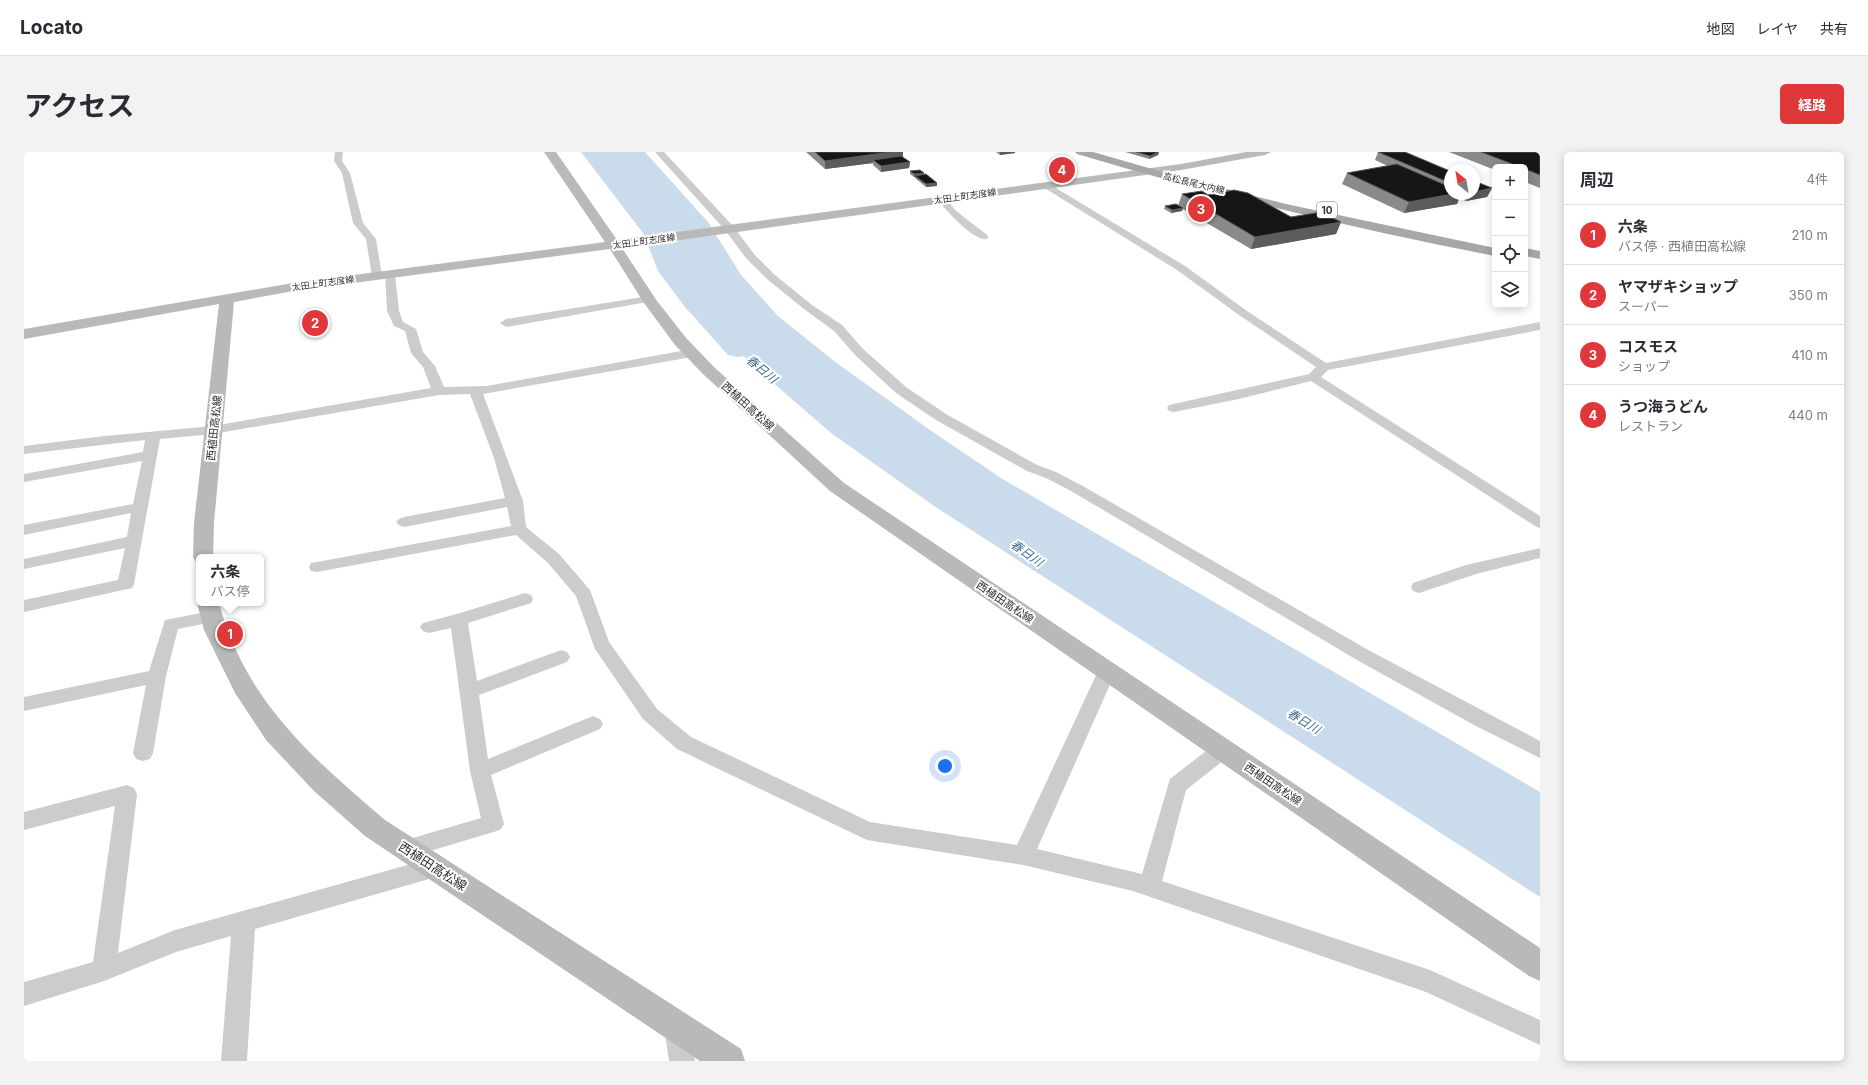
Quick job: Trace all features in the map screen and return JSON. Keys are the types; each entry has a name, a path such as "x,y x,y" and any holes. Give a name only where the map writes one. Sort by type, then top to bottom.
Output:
{"main road":[{"name":"西植田高松線","path":"550,152 621,244 649,299 681,342 709,371 837,487 1540,966"},
{"name":"高松長尾大内線","path":"1081,152 1145,171 1304,211 1492,251"},
{"name":"高松長尾大内線","path":"1102,152 1160,169 1303,205 1492,245"},
{"name":"太田上町志度線","path":"24,334 293,286 621,244 942,198 1160,169 1265,152"},
{"path":"1528,253 1540,255"},
{"path":"1528,259 1540,261"},
{"name":"西植田高松線","path":"203,554 227,298"},
{"name":"西植田高松線","path":"210,610 215,630 243,687 275,733 323,783 375,828 729,1061"}],"street":[{"path":"339,152 338,161 346,173 358,224 371,239 398,324 410,329 417,353 429,366 439,391"},
{"path":"659,152 750,256 772,277 808,307 838,328 859,352 901,390 941,417 1032,468 1051,475 1076,488 1282,610 1452,706 1540,750"},
{"path":"1046,185 1181,268 1243,314 1324,367"},
{"path":"942,198 952,212 983,237"},
{"path":"506,323 649,299"},
{"path":"1174,408 1239,395 1313,377 1324,367 1534,327 1540,334"},
{"path":"24,450 105,440 153,437 214,430 439,391 495,389 692,353"},
{"path":"1313,377 1540,523"},
{"path":"475,390 504,462 515,501 519,529 553,558 584,594 601,644 650,714 684,743 867,831 1023,855 1149,887 1430,982 1540,1033"},
{"path":"24,606 126,584 153,437"},
{"path":"24,478 149,454"},
{"path":"404,522 515,501"},
{"path":"24,530 140,507"},
{"path":"317,567 519,529"},
{"path":"24,564 134,541"},
{"path":"1419,587 1472,569 1540,553"},
{"path":"429,627 459,620 525,599"},
{"path":"143,753 157,676 171,624 210,610"},
{"path":"408,849 493,824 480,771 459,620"},
{"path":"468,692 561,657"},
{"path":"1023,855 1107,671"},
{"path":"24,704 157,676"},
{"path":"480,771 593,724"},
{"path":"1149,887 1177,785 1222,750"},
{"path":"24,821 128,794 104,970"},
{"path":"24,994 104,970 175,941 436,867"},
{"path":"234,1061 244,922"},
{"path":"676,1025 682,1061"}],"water":[{"path":"581,152 645,152 708,222 741,275 778,316 834,361 930,430 1001,478 1540,792 1540,897 934,506 831,433 757,369 714,326"}],"building":[{"path":"815,152 891,152 825,161"},
{"path":"1136,152 1158,152 1150,156"},
{"path":"1378,152 1405,152 1444,168 1444,180"},
{"path":"1481,152 1540,152 1540,175 1528,170 1528,164 1512,164"},
{"path":"901,156 910,162 881,166 873,160"},
{"path":"1397,164 1444,184 1444,195 1409,202 1347,173"},
{"path":"920,170 924,173 914,174 910,171"},
{"path":"926,174 937,183 926,184 915,176"},
{"path":"1480,183 1492,188 1480,191"},
{"path":"1234,190 1248,193 1291,217 1321,212 1341,222 1255,237 1182,194 1202,191 1208,195"},
{"path":"1176,204 1183,208 1172,210 1165,206"}],"waterway":[{"name":"春日川","path":"597,152 652,227 667,266 694,301 738,349"}],"place":[{"name":"うつ海うどん","path":"1062,170"},
{"name":"コスモス","path":"1201,209"},
{"name":"ヤマザキショップ","path":"315,323"},
{"name":"六条","path":"230,634"}]}
